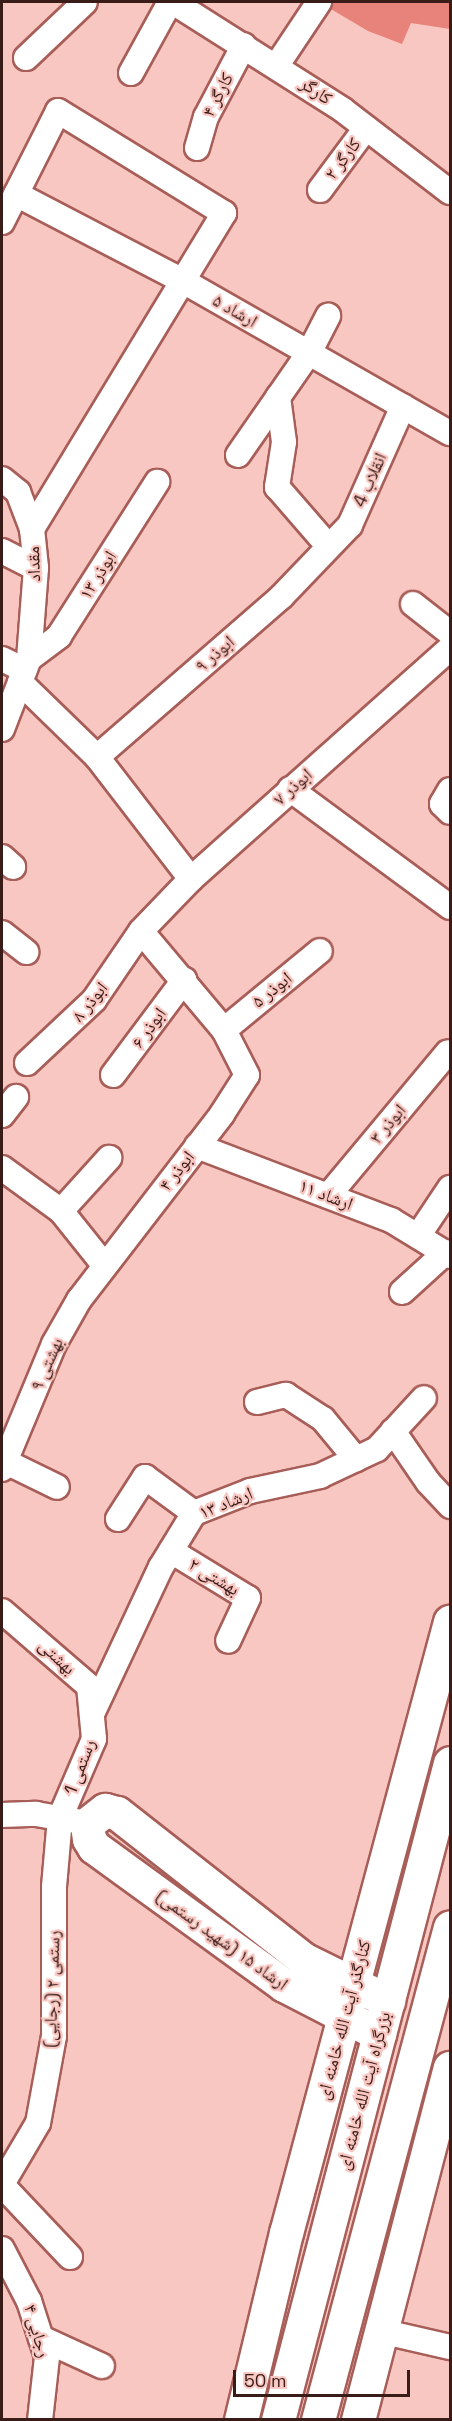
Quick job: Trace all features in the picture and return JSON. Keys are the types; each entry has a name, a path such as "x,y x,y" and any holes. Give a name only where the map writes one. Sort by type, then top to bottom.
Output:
{"main road":[{"name":"کنارگذر آیت الله خامنه ای","path":"241,2420 286,2233 328,2086 371,1920 445,1667 450,1622"},
{"name":"بزرگراه آیت الله خامنه ای","path":"278,2420 450,1763"},
{"name":"ارشاد ۱۵ (شهید رستمی)","path":"74,1821 105,1810 117,1813 346,2018 380,2034"},
{"path":"328,2086 320,2026 304,1978 347,1955 371,1920"},
{"path":"318,2420 450,1927"},
{"name":"ارشاد ۱۵ (شهید رستمی)","path":"304,1978 354,1986 388,2001"},
{"path":"327,2387 362,2407 380,2331 449,2076"}],"street":[{"path":"26,58 85,2"},
{"path":"131,73 171,2"},
{"name":"کارگر","path":"171,2 277,65 366,128 450,192"},
{"path":"277,65 319,2"},
{"name":"کارگر ۴","path":"197,148 206,117 244,45"},
{"path":"2,222 58,111 224,213 32,529"},
{"name":"کارگر ۲","path":"320,190 366,128"},
{"name":"ارشاد ۵","path":"16,194 183,281 450,433"},
{"path":"238,455 309,353 328,316"},
{"path":"278,397 284,442 277,487 328,548"},
{"name":"انقلاب 4","path":"328,548 350,525 403,406"},
{"name":"مقداد","path":"2,479 18,492 32,529 36,568 25,670 2,729"},
{"name":"ابوذر ۱۳","path":"25,670 59,636 157,482"},
{"name":"ابوذر ۹","path":"97,757 282,596 328,548"},
{"path":"2,551 36,568"},
{"path":"413,604 450,633"},
{"name":"ابوذر ۷","path":"141,931 191,879 450,648"},
{"path":"2,659 25,670 97,757 191,879"},
{"path":"290,789 450,908"},
{"path":"450,790 442,804 450,812"},
{"path":"141,931 224,1030"},
{"name":"ابوذر ۸","path":"27,1063 94,1000 141,931"},
{"path":"2,933 26,952"},
{"name":"ابوذر ۵","path":"224,1030 321,951"},
{"name":"ابوذر ۶","path":"113,1075 184,980"},
{"name":"ابوذر ۴","path":"105,1266 197,1146 247,1075 224,1030"},
{"name":"ابوذر ۳","path":"328,1196 448,1052"},
{"name":"ارشاد ۱۱","path":"197,1146 391,1220 448,1254"},
{"path":"61,1211 108,1158"},
{"path":"2,1168 61,1211 105,1266"},
{"path":"418,1236 450,1188"},
{"path":"402,1292 448,1254"},
{"name":"بهشتی ۹","path":"3,1464 54,1344 105,1266"},
{"path":"257,1402 286,1395 323,1419 356,1459"},
{"name":"ارشاد ۱۳","path":"92,1714 171,1551 194,1513 250,1491 320,1476 377,1449 424,1398"},
{"path":"393,1431 428,1482 450,1506"},
{"path":"3,1464 57,1487"},
{"path":"118,1519 145,1477 194,1513"},
{"name":"بهشتی ۲","path":"171,1551 248,1598 228,1641"},
{"name":"بهشتی","path":"2,1611 89,1686 92,1714"},
{"name":"رستمی 1","path":"74,1821 94,1739 92,1714"},
{"name":"ارشاد ۱۵ (شهید رستمی)","path":"2,1815 74,1821"},
{"name":"رستمی ۲ (رجایی)","path":"2,2185 38,2123 54,2036 54,1887 74,1821"},
{"path":"2,2185 70,2257"},
{"name":"رجایی ۴","path":"2,2249 29,2301 47,2357 40,2420"},
{"path":"380,2331 450,2347"},
{"path":"41,2338 102,2366"}],"shaded area":[{"path":"319,2 450,2 450,29 411,23 402,44 368,31"}]}
